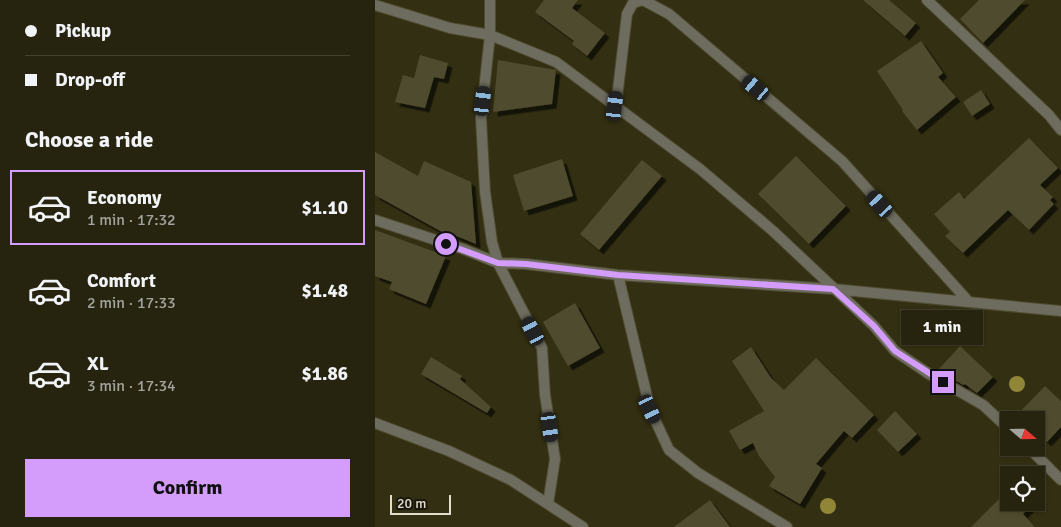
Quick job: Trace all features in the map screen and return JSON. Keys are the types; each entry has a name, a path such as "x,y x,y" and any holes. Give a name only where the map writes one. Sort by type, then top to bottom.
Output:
{"street":[{"path":"490,0 490,35 481,118 485,192 492,242 498,263 542,348 545,394 555,459 548,504"},
{"path":"615,106 627,14 633,2 643,0 669,14 842,161 969,302"},
{"path":"927,0 1049,115 1061,130"},
{"path":"375,5 450,28 490,35 556,62 700,169 773,231 874,326 895,351 929,374 983,405 1000,420"},
{"path":"375,220 463,249 498,263 526,264 618,275 833,289 1061,311"},
{"path":"618,275 650,409 669,450 699,473 787,527"},
{"path":"375,422 449,451 511,480 583,527"},
{"path":"1037,456 1061,480"}],"building":[{"path":"544,0 578,0 572,8 605,33 587,56 572,44 574,41 535,12"},
{"path":"863,0 889,0 916,23 905,36"},
{"path":"979,0 1025,0 983,43 960,19"},
{"path":"921,41 943,73 938,77 956,97 917,130 902,111 877,71"},
{"path":"420,55 448,63 444,79 434,77 425,108 395,102 403,75 414,78"},
{"path":"498,60 556,70 552,104 493,112"},
{"path":"981,90 990,104 972,116 963,102"},
{"path":"1029,138 1058,168 1040,185 1053,197 1050,200 1054,204 1029,230 1008,210 963,253 945,236 950,232 934,214 959,192 964,199"},
{"path":"375,152 418,176 424,161 471,182 476,244 454,235 453,238 375,195"},
{"path":"796,156 846,206 809,244 758,194"},
{"path":"562,159 573,196 524,211 513,175"},
{"path":"642,160 662,176 599,250 580,234"},
{"path":"375,230 446,256 426,304 389,289 392,282 375,276"},
{"path":"575,303 600,348 568,366 543,322"},
{"path":"960,346 993,377 977,393 965,384 963,385 938,370"},
{"path":"751,347 771,378 784,390 816,358 874,415 852,438 844,431 816,464 822,468 800,504 769,486 775,477 759,456 753,443 740,450 729,431 764,411 732,361"},
{"path":"431,357 462,376 460,379 491,407 487,413 421,374"},
{"path":"1045,386 1061,401 1061,427 1047,442 1045,440 1045,411 1021,411"},
{"path":"895,411 917,434 898,452 877,430"},
{"path":"1000,498 1000,511 1026,511 1023,514 1035,527 971,527"},
{"path":"710,500 730,527 674,527"}],"route":[{"path":"446,244 498,263 526,264 618,275 833,289 874,326 895,351 943,382"}]}
